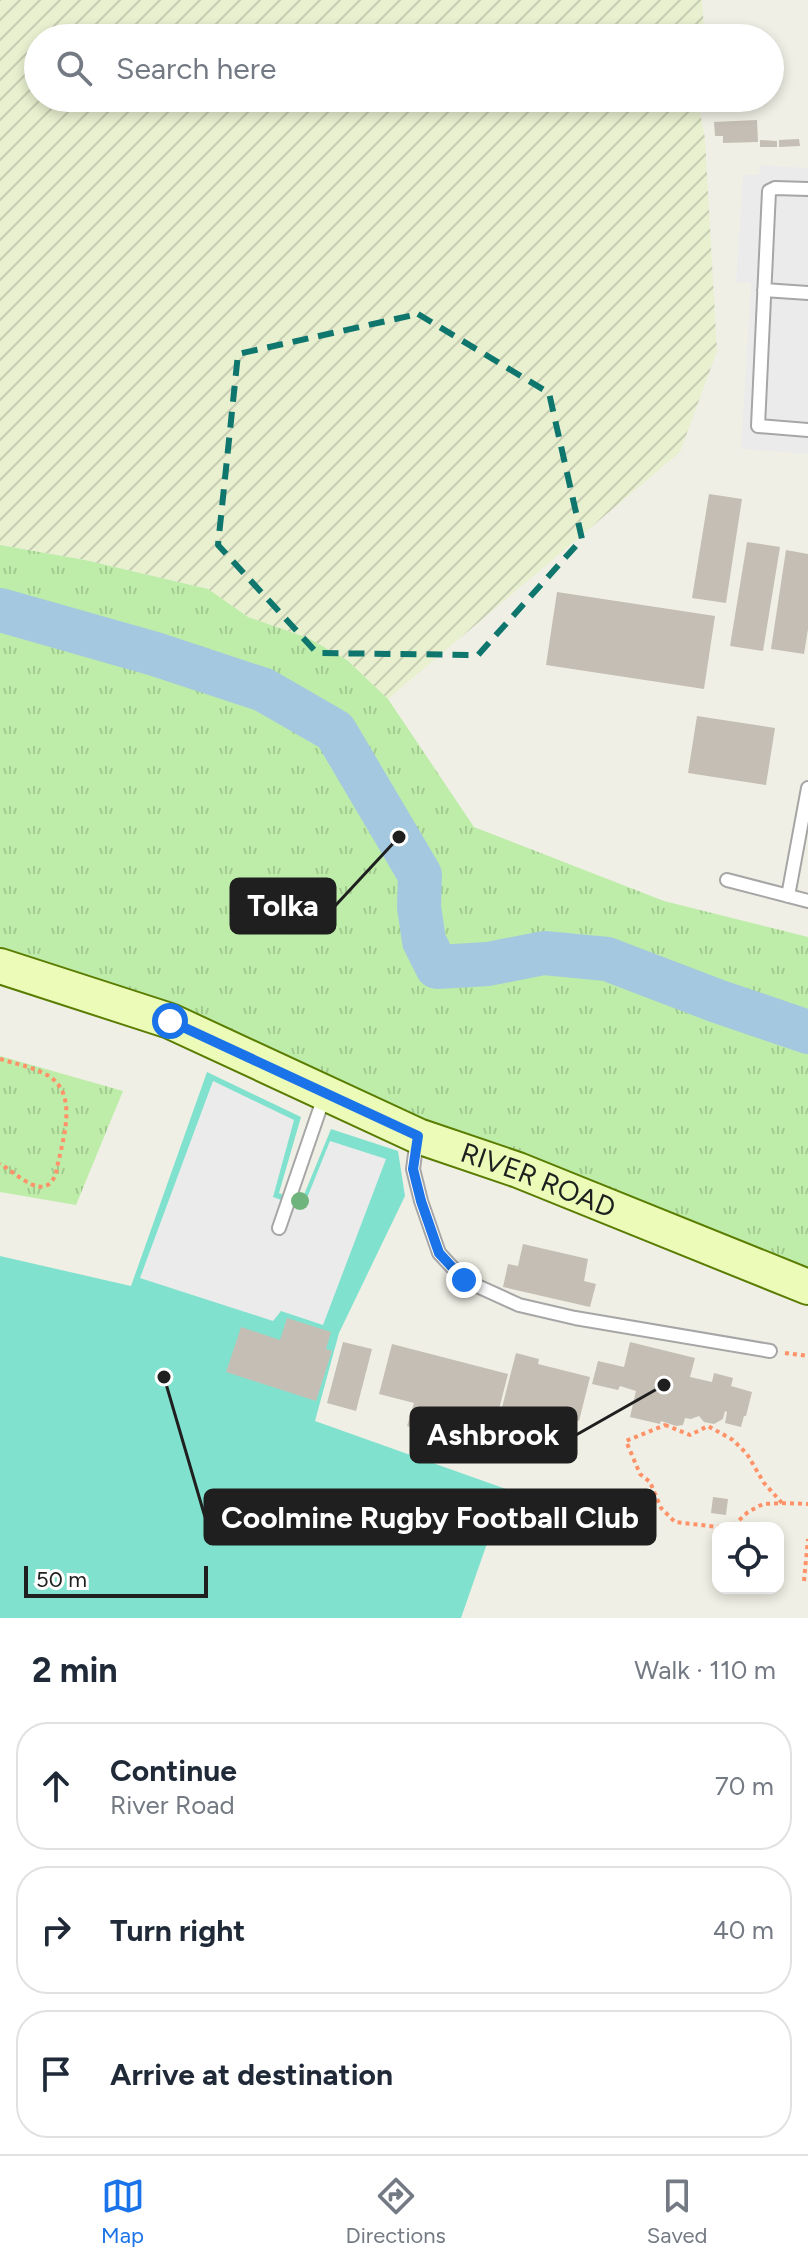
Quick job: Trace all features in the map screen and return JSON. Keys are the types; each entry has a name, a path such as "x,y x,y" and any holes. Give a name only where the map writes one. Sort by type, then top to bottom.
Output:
{"main road":[{"name":"RIVER ROAD","path":"0,966 170,1021 418,1136 518,1170 808,1287"}],"lane":[{"path":"808,189 775,188 769,191 758,426 808,430"},
{"path":"764,290 808,293"},
{"path":"788,896 808,788"},
{"path":"727,880 808,901"},
{"path":"279,1228 325,1094"},
{"path":"418,1136 413,1169 421,1201 439,1253 464,1280 519,1305 575,1318 770,1351"}],"path":[{"path":"0,1059 50,1077 59,1086 67,1105 56,1173 47,1187 30,1183 0,1164"},
{"path":"782,1503 764,1483 747,1454 733,1440 708,1426 690,1435 665,1425 626,1441 640,1474 650,1482 661,1508 675,1522 718,1527 734,1525 763,1504 808,1504"},
{"path":"804,1581 808,1539"}],"highlighted area":[{"path":"418,314 549,393 582,539 478,655 317,653 218,545 238,354"}],"green space":[{"path":"0,0 702,0 704,24 24,24 24,112 700,112 705,138 717,351 680,452 388,699 347,660 308,638 248,617 208,589 85,560 0,545"},
{"path":"0,545 85,560 208,589 248,617 308,638 347,660 388,699 474,827 664,901 808,937 808,1272 415,1124 128,988 0,953"},
{"path":"0,1056 123,1091 76,1205 0,1192"}],"shaded area":[{"path":"760,165 808,168 808,454 741,449 751,283 736,283 743,175 759,175"},
{"path":"207,1072 301,1117 279,1193 301,1202 331,1129 398,1151 405,1196 339,1333 315,1421 506,1489 461,1618 0,1618 0,1256 131,1286"},
{"path":"213,1081 294,1120 273,1197 303,1208 330,1141 386,1159 323,1325 281,1311 273,1321 140,1278"}],"building":[{"path":"757,120 758,142 723,143 723,136 715,136 714,122"},
{"path":"799,139 800,146 779,147 779,140"},
{"path":"760,140 777,141 777,147 760,147"},
{"path":"709,494 742,499 726,603 692,598"},
{"path":"747,542 780,547 763,651 730,646"},
{"path":"786,550 808,554 808,629 804,654 771,649"},
{"path":"557,592 715,616 704,689 546,665"},
{"path":"697,716 775,728 766,785 688,773"},
{"path":"523,1244 588,1259 584,1281 596,1284 590,1307 503,1287 508,1264 518,1266"},
{"path":"287,1318 331,1332 326,1349 332,1351 316,1401 226,1372 241,1327 280,1340"},
{"path":"343,1342 372,1349 356,1411 327,1403"},
{"path":"630,1342 695,1358 690,1377 712,1382 714,1373 733,1378 731,1386 752,1392 741,1427 725,1423 725,1411 723,1419 714,1424 704,1422 699,1416 685,1418 683,1425 676,1426 630,1417 636,1391 620,1386 618,1390 592,1384 598,1361 624,1367"},
{"path":"392,1344 508,1374 495,1425 500,1426 491,1460 440,1447 443,1436 407,1426 414,1403 379,1394"},
{"path":"516,1353 539,1359 538,1364 590,1377 579,1421 570,1419 564,1440 498,1423"},
{"path":"713,1497 728,1499 726,1515 711,1513"}],"waterway":[{"path":"0,610 155,654 264,690 335,731 420,875 419,907 424,941 437,967 488,964 544,953 607,959 808,1032"}],"place":[{"name":"Tolka","path":"399,837"},
{"name":"Coolmine Rugby Football Club","path":"164,1377"},
{"name":"Ashbrook","path":"664,1385"}],"route":[{"path":"170,1021 418,1136 413,1169 421,1201 439,1253 464,1280"}]}
